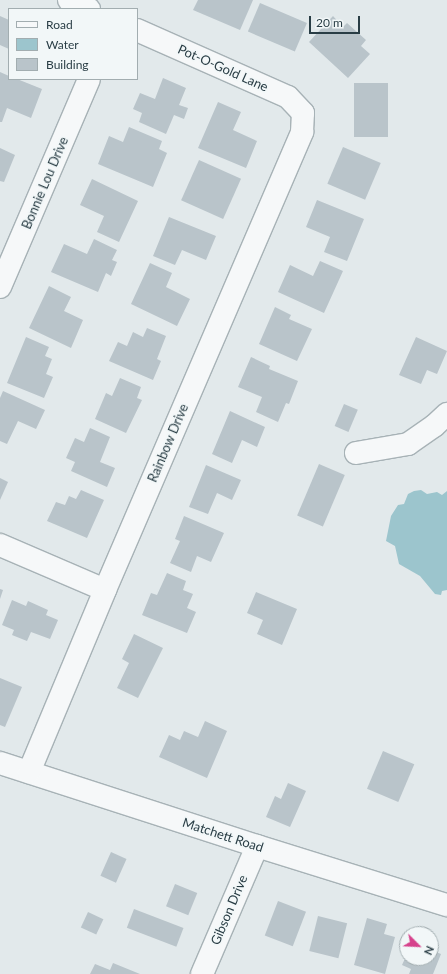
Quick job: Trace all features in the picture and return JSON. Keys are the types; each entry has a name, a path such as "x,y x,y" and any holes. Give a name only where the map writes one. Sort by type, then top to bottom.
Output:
{"street":[{"path":"69,0 87,8"},
{"name":"Pot-O-Gold Lane","path":"138,30 288,97 303,113"},
{"name":"Bonnie Lou Drive","path":"0,287 89,80"},
{"name":"Rainbow Drive","path":"29,772 105,590 302,132 303,113"},
{"path":"356,453 408,444 434,426 447,414"},
{"path":"0,545 105,590"},
{"name":"Matchett Road","path":"0,763 257,846 447,905"},
{"name":"Gibson Drive","path":"202,974 257,846"}],"water":[{"path":"421,490 427,494 437,492 442,495 447,491 447,590 442,591 441,595 435,594 420,576 399,564 395,546 386,541 391,516 398,505 404,504 408,494"}],"building":[{"path":"198,0 253,0 240,30 193,10"},
{"path":"260,3 307,23 295,51 248,32"},
{"path":"0,16 8,20 8,49 0,45"},
{"path":"333,16 343,27 347,23 366,40 361,46 370,54 348,78 309,42"},
{"path":"0,72 8,76 8,80 20,80 42,89 31,118 7,108 2,122 0,122"},
{"path":"163,78 186,88 179,105 188,108 184,119 174,115 166,134 139,122 142,113 133,109 140,93 155,99"},
{"path":"354,83 388,83 388,137 354,137"},
{"path":"218,102 241,112 233,130 257,141 246,168 198,148"},
{"path":"129,127 162,141 159,149 167,153 153,187 98,164 109,136 123,142"},
{"path":"343,147 381,163 365,200 327,184"},
{"path":"0,148 15,155 4,182 0,181"},
{"path":"199,160 241,179 223,219 181,200"},
{"path":"92,179 138,201 119,242 97,232 104,216 80,205"},
{"path":"317,200 364,219 347,261 324,252 330,237 306,227"},
{"path":"169,217 216,236 206,260 182,250 175,265 153,256"},
{"path":"94,239 117,250 112,260 117,262 111,276 106,273 98,292 51,272 64,244 87,254"},
{"path":"320,261 343,271 324,313 278,292 290,265 313,276"},
{"path":"150,263 172,273 166,287 190,299 177,326 131,304"},
{"path":"49,286 71,297 64,311 83,320 71,348 29,328"},
{"path":"275,307 291,315 289,319 312,329 297,361 259,344"},
{"path":"147,328 166,336 157,359 161,361 153,380 109,361 118,342 127,346 133,332 143,337"},
{"path":"26,337 49,347 45,356 52,359 46,374 53,377 44,398 7,383"},
{"path":"416,337 447,351 437,374 427,370 421,384 399,375"},
{"path":"251,357 270,366 269,369 298,381 289,404 286,403 278,422 256,412 262,397 238,387"},
{"path":"120,378 141,387 137,398 142,400 126,433 95,419 106,393 112,396"},
{"path":"3,391 45,410 36,429 18,421 7,444 0,441 0,398"},
{"path":"344,404 358,410 348,432 335,426"},
{"path":"230,411 265,427 257,447 242,440 232,463 212,454"},
{"path":"90,428 110,437 100,462 115,468 107,487 71,471 75,462 66,458 75,438 84,442"},
{"path":"319,464 345,475 323,526 297,516"},
{"path":"206,465 241,480 232,500 217,493 208,514 189,507"},
{"path":"0,478 8,482 0,500"},
{"path":"81,490 104,500 87,538 47,521 56,502 65,505 69,496 76,499"},
{"path":"184,516 224,533 211,562 197,556 191,572 170,563 180,541 175,539"},
{"path":"167,573 186,581 183,590 193,594 187,608 196,612 187,633 142,615 151,593 157,595"},
{"path":"0,589 3,590 0,599"},
{"path":"256,592 297,609 282,645 257,634 263,620 247,613"},
{"path":"12,600 26,606 28,601 48,610 46,615 58,620 50,639 31,632 27,641 12,635 14,630 2,625"},
{"path":"134,634 163,648 138,698 117,688 129,663 122,659"},
{"path":"0,678 22,687 5,727 0,725"},
{"path":"205,721 227,731 207,778 159,757 169,735 180,740 184,731 198,737"},
{"path":"383,751 414,764 398,802 367,789"},
{"path":"288,783 306,791 290,827 266,817 275,796 281,799"},
{"path":"111,852 127,859 116,883 100,876"},
{"path":"175,884 197,893 188,915 166,906"},
{"path":"278,901 306,912 293,946 265,936"},
{"path":"134,909 183,928 176,947 127,928"},
{"path":"88,912 103,919 96,935 81,927"},
{"path":"318,916 347,923 338,958 309,951"},
{"path":"367,918 387,924 384,934 395,937 385,974 354,965"},
{"path":"113,963 140,974 90,974 95,964 110,970"},
{"path":"404,966 436,966 433,974 409,974 411,969"}]}
